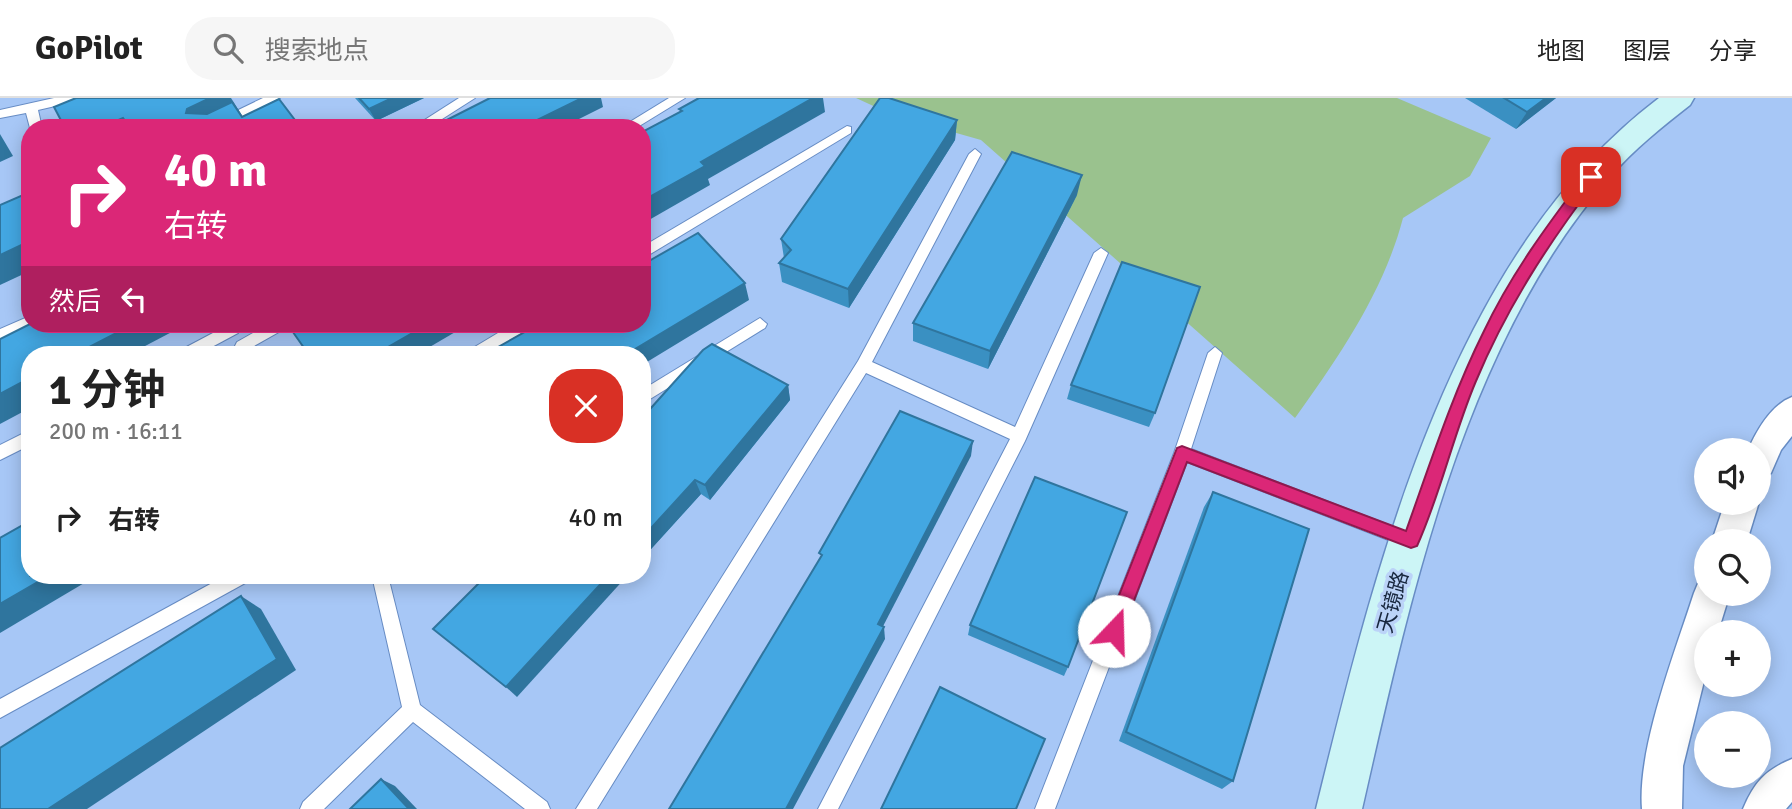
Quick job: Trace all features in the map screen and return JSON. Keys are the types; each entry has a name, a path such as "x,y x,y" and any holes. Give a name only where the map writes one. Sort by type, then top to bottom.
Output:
{"street":[{"name":"天镜路","path":"1339,809 1385,627 1411,541 1467,383 1497,320 1536,252 1571,201 1633,134 1679,98"},
{"path":"1771,438 1792,411"},
{"path":"1662,809 1660,790 1663,767 1688,668 1708,606"},
{"path":"1763,809 1771,794 1786,780 1792,779"}],"lane":[{"path":"0,114 73,98"},
{"path":"227,119 274,98"},
{"path":"433,119 469,98"},
{"path":"642,119 679,98"},
{"path":"32,109 34,119"},
{"path":"651,249 847,131"},
{"path":"586,809 863,365 975,153"},
{"path":"828,809 1019,436 1101,253"},
{"path":"651,392 760,324"},
{"path":"0,336 21,326"},
{"path":"199,346 220,333"},
{"path":"251,346 269,333"},
{"path":"488,346 511,333"},
{"path":"1045,809 1182,453 1215,353"},
{"path":"863,365 1019,436"},
{"path":"0,453 21,442"},
{"path":"1182,453 1411,541"},
{"path":"0,709 227,584"},
{"path":"382,584 412,710 540,809"},
{"path":"310,809 412,710"}],"green space":[{"path":"856,98 1397,98 1491,138 1470,176 1403,218 1395,245 1372,297 1328,371 1295,418 981,140 893,115"}],"building":[{"path":"76,98 210,98 187,109 186,113 207,114 232,102 242,117 279,99 294,119 60,119 54,107"},
{"path":"359,98 392,98 369,109"},
{"path":"490,98 582,98 539,119 449,119"},
{"path":"699,98 813,98 701,162 705,166 651,196 651,127 682,111 679,109"},
{"path":"880,98 889,98 957,120 848,289 779,263 791,250 781,239"},
{"path":"1504,98 1546,98 1527,112"},
{"path":"1012,152 1082,175 990,351 913,323"},
{"path":"21,196 21,245 0,255 0,205"},
{"path":"698,233 745,283 640,346 500,346 523,333 651,333 651,260"},
{"path":"1122,262 1200,287 1155,413 1071,385"},
{"path":"21,328 21,333 117,333 91,346 21,346 21,383 0,394 0,339"},
{"path":"294,333 412,333 390,346 303,346"},
{"path":"712,344 788,385 705,485 695,480 651,528 651,408 703,350"},
{"path":"900,411 973,441 878,624 884,627 786,809 669,809 822,555 819,553"},
{"path":"1035,477 1127,512 1068,667 970,625"},
{"path":"1213,492 1309,529 1233,781 1126,732"},
{"path":"21,526 21,584 34,584 0,604 0,538"},
{"path":"478,584 601,584 506,687 433,629"},
{"path":"241,596 277,659 48,809 0,809 0,748"},
{"path":"940,687 1045,739 1016,809 881,809"},
{"path":"381,779 409,809 350,809"}],"route":[{"path":"1114,631 1182,453 1411,541 1429,483 1467,383 1491,331 1543,240 1591,177"}]}
